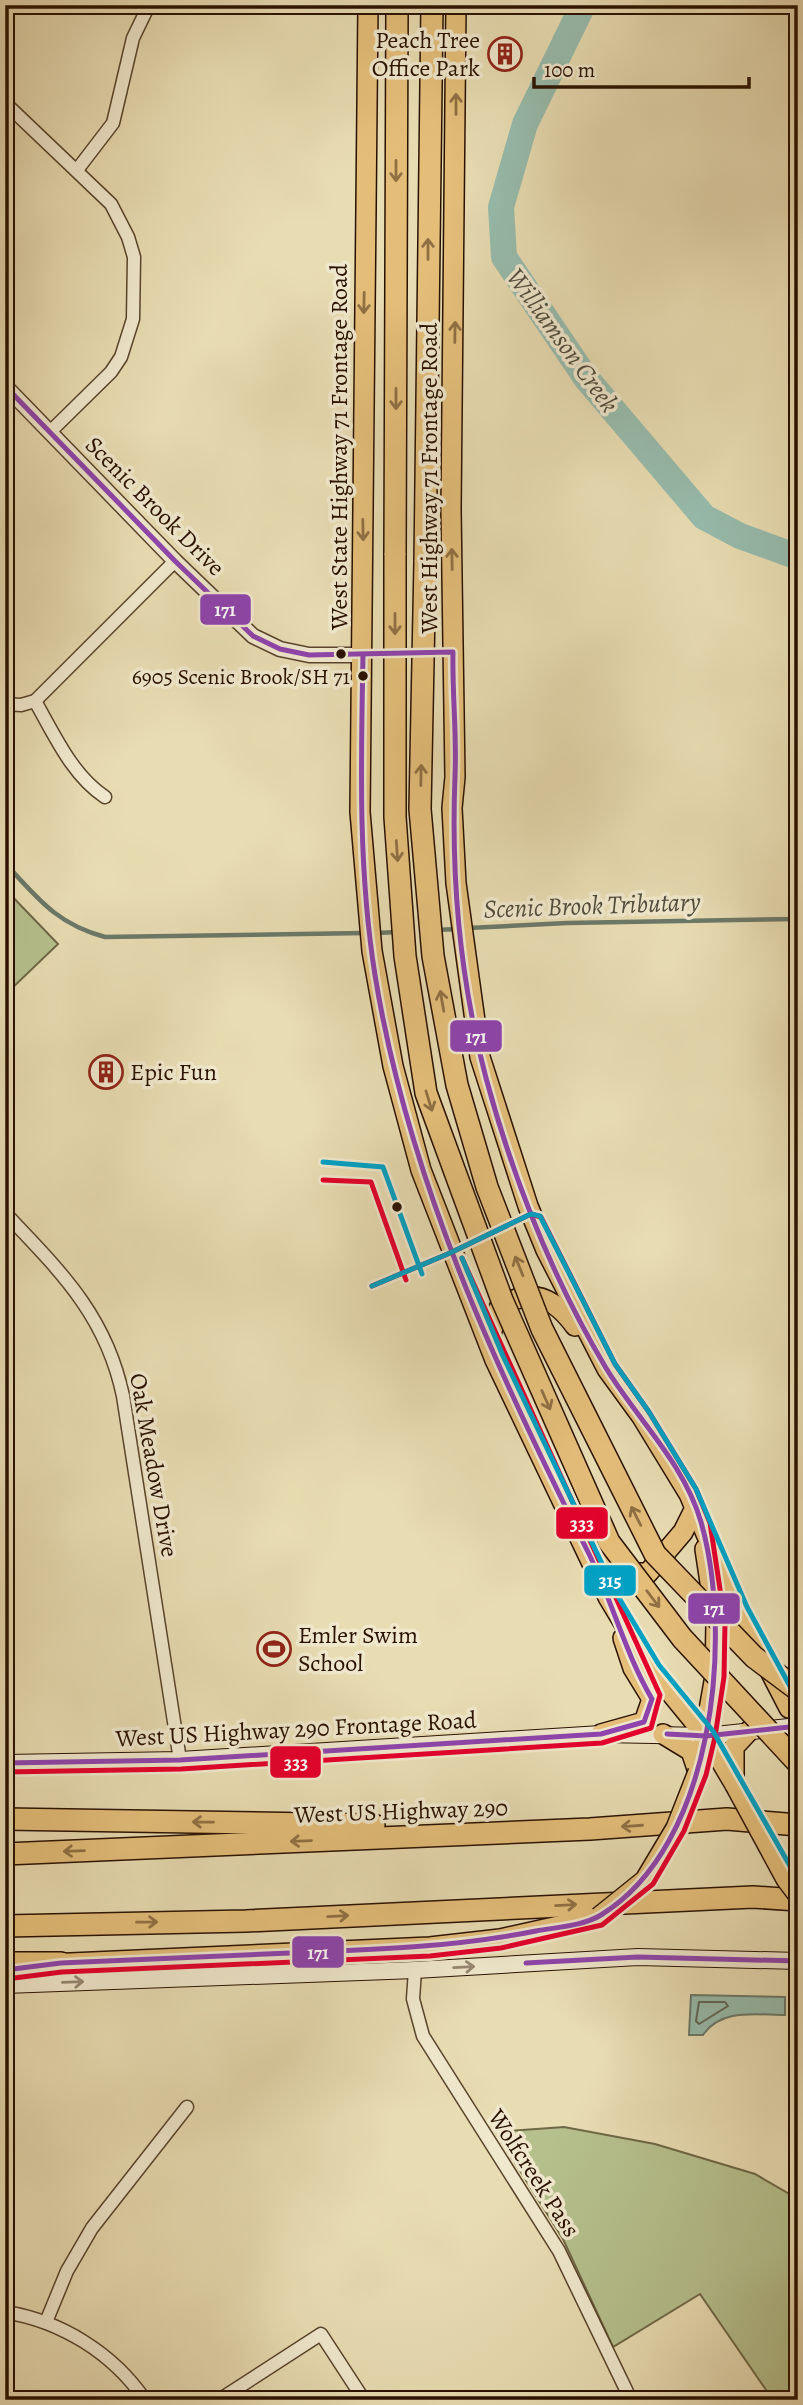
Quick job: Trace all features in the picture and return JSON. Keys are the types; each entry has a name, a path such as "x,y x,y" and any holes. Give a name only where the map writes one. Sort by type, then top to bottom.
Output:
{"highway":[{"path":"397,5 395,817 405,956 426,1093 502,1300 609,1542 682,1638 798,1763"},
{"path":"432,5 420,810 433,956 457,1085 487,1186 542,1329 655,1554 754,1657 798,1690"},
{"path":"5,1819 590,1829"},
{"name":"West US Highway 290","path":"5,1854 590,1829 727,1819 798,1825"},
{"path":"5,1926 246,1921 798,1897"},
{"path":"5,1963 61,1963"}],"main road":[{"name":"West State Highway 71 Frontage Road","path":"368,5 360,812 372,951 393,1066 421,1170 454,1261 495,1360 608,1597 652,1670 706,1736 798,1897"},
{"name":"West Highway 71 Frontage Road","path":"456,5 451,509 455,777 452,808 463,946 480,1056 496,1115 546,1250 607,1369 642,1417 698,1516 739,1611 789,1708 798,1710"},
{"path":"495,1360 491,1334 499,1308 516,1297 531,1295 562,1308 607,1369"},
{"path":"579,1535 624,1573 648,1573 698,1516"},
{"path":"5,1970 61,1963 430,1947 500,1939 599,1917 645,1880 676,1828 698,1772 715,1675 716,1622 698,1516"},
{"path":"601,1734 644,1722 652,1699 633,1668 608,1597"},
{"name":"West US Highway 290 Frontage Road","path":"5,1763 180,1760 601,1734 706,1736 798,1726"},
{"path":"735,1785 734,1747 749,1731"},
{"path":"663,1734 691,1751 698,1772"},
{"path":"5,1985 415,1970 638,1957 798,1961"}],"street":[{"path":"77,170 113,123 133,38 149,5"},
{"path":"5,103 111,204 128,237 134,257 134,319 129,340 111,372 50,432"},
{"name":"Scenic Brook Drive","path":"5,386 175,561 253,636 280,649 309,655 363,655"},
{"path":"5,704 35,701 175,561"},
{"path":"35,701 76,771 89,786 106,797"},
{"name":"Oak Meadow Drive","path":"5,1213 79,1294 96,1320 112,1355 123,1396 180,1760"},
{"name":"Wolfcreek Pass","path":"415,1970 413,1999 423,2036 559,2251 631,2400"},
{"path":"46,2322 67,2271 92,2228 187,2107"},
{"path":"5,2312 46,2322 86,2342 104,2356 145,2400"},
{"path":"219,2400 321,2334 364,2400"}],"green space":[{"path":"5,889 58,944 5,995"},
{"path":"564,2127 655,2144 755,2174 798,2199 798,2400 773,2400 700,2294 613,2347 563,2239 500,2139 507,2131"}],"water":[{"path":"691,1995 785,1997 785,2015 751,2014 729,2017 719,2020 703,2035 689,2035"}],"waterway":[{"name":"Williamson Creek","path":"583,5 525,124 501,207 504,257 586,378 704,517 740,536 798,557"},
{"path":"5,863 49,909 74,925 105,937 365,933"},
{"name":"Scenic Brook Tributary","path":"468,928 567,923 798,919"},
{"name":"Scenic Brook Tributary","path":"437,930 456,929"},
{"name":"Scenic Brook Tributary","path":"377,933 397,932"}],"transit line":[{"name":"171","path":"5,386 175,561 253,636 280,649 309,655 453,652 456,890 470,1004 486,1078 522,1190 569,1299 606,1368 672,1461 693,1501 701,1522 711,1569 715,1623 714,1679 706,1736 691,1791 669,1841 639,1883 594,1919 570,1926 506,1936 413,1947 61,1963 5,1970"},
{"name":"171","path":"5,1763 180,1760 601,1734 644,1722 652,1699 634,1663 597,1570 489,1343 459,1271 409,1125 390,1051 375,975 366,895 362,815 363,655"},
{"name":"315","path":"323,1162 383,1167 422,1274"},
{"name":"333","path":"323,1180 371,1182 406,1280"},
{"name":"333","path":"6,1979 62,1972 430,1956 501,1948 602,1925 653,1884 684,1831 706,1775 724,1677 725,1622 710,1523 696,1489 649,1412 615,1364 541,1217 531,1214 450,1253 372,1286"},
{"name":"315","path":"372,1286 450,1253 531,1214 540,1216 615,1364 649,1412 696,1489 747,1607 798,1701"},
{"name":"333","path":"5,1772 181,1769 602,1743 651,1728 660,1695 462,1258"},
{"name":"315","path":"462,1258 503,1356 616,1593 659,1665 713,1731 798,1880"},
{"name":"171","path":"667,1734 706,1736 798,1726"},
{"name":"171","path":"526,1963 638,1957 798,1961"}],"place":[{"name":"Peach Tree Office Park","path":"505,54"},
{"name":"6905 Scenic Brook/SH 71","path":"363,676"},
{"name":"Epic Fun","path":"106,1072"},
{"name":"Emler Swim School","path":"274,1649"}]}
